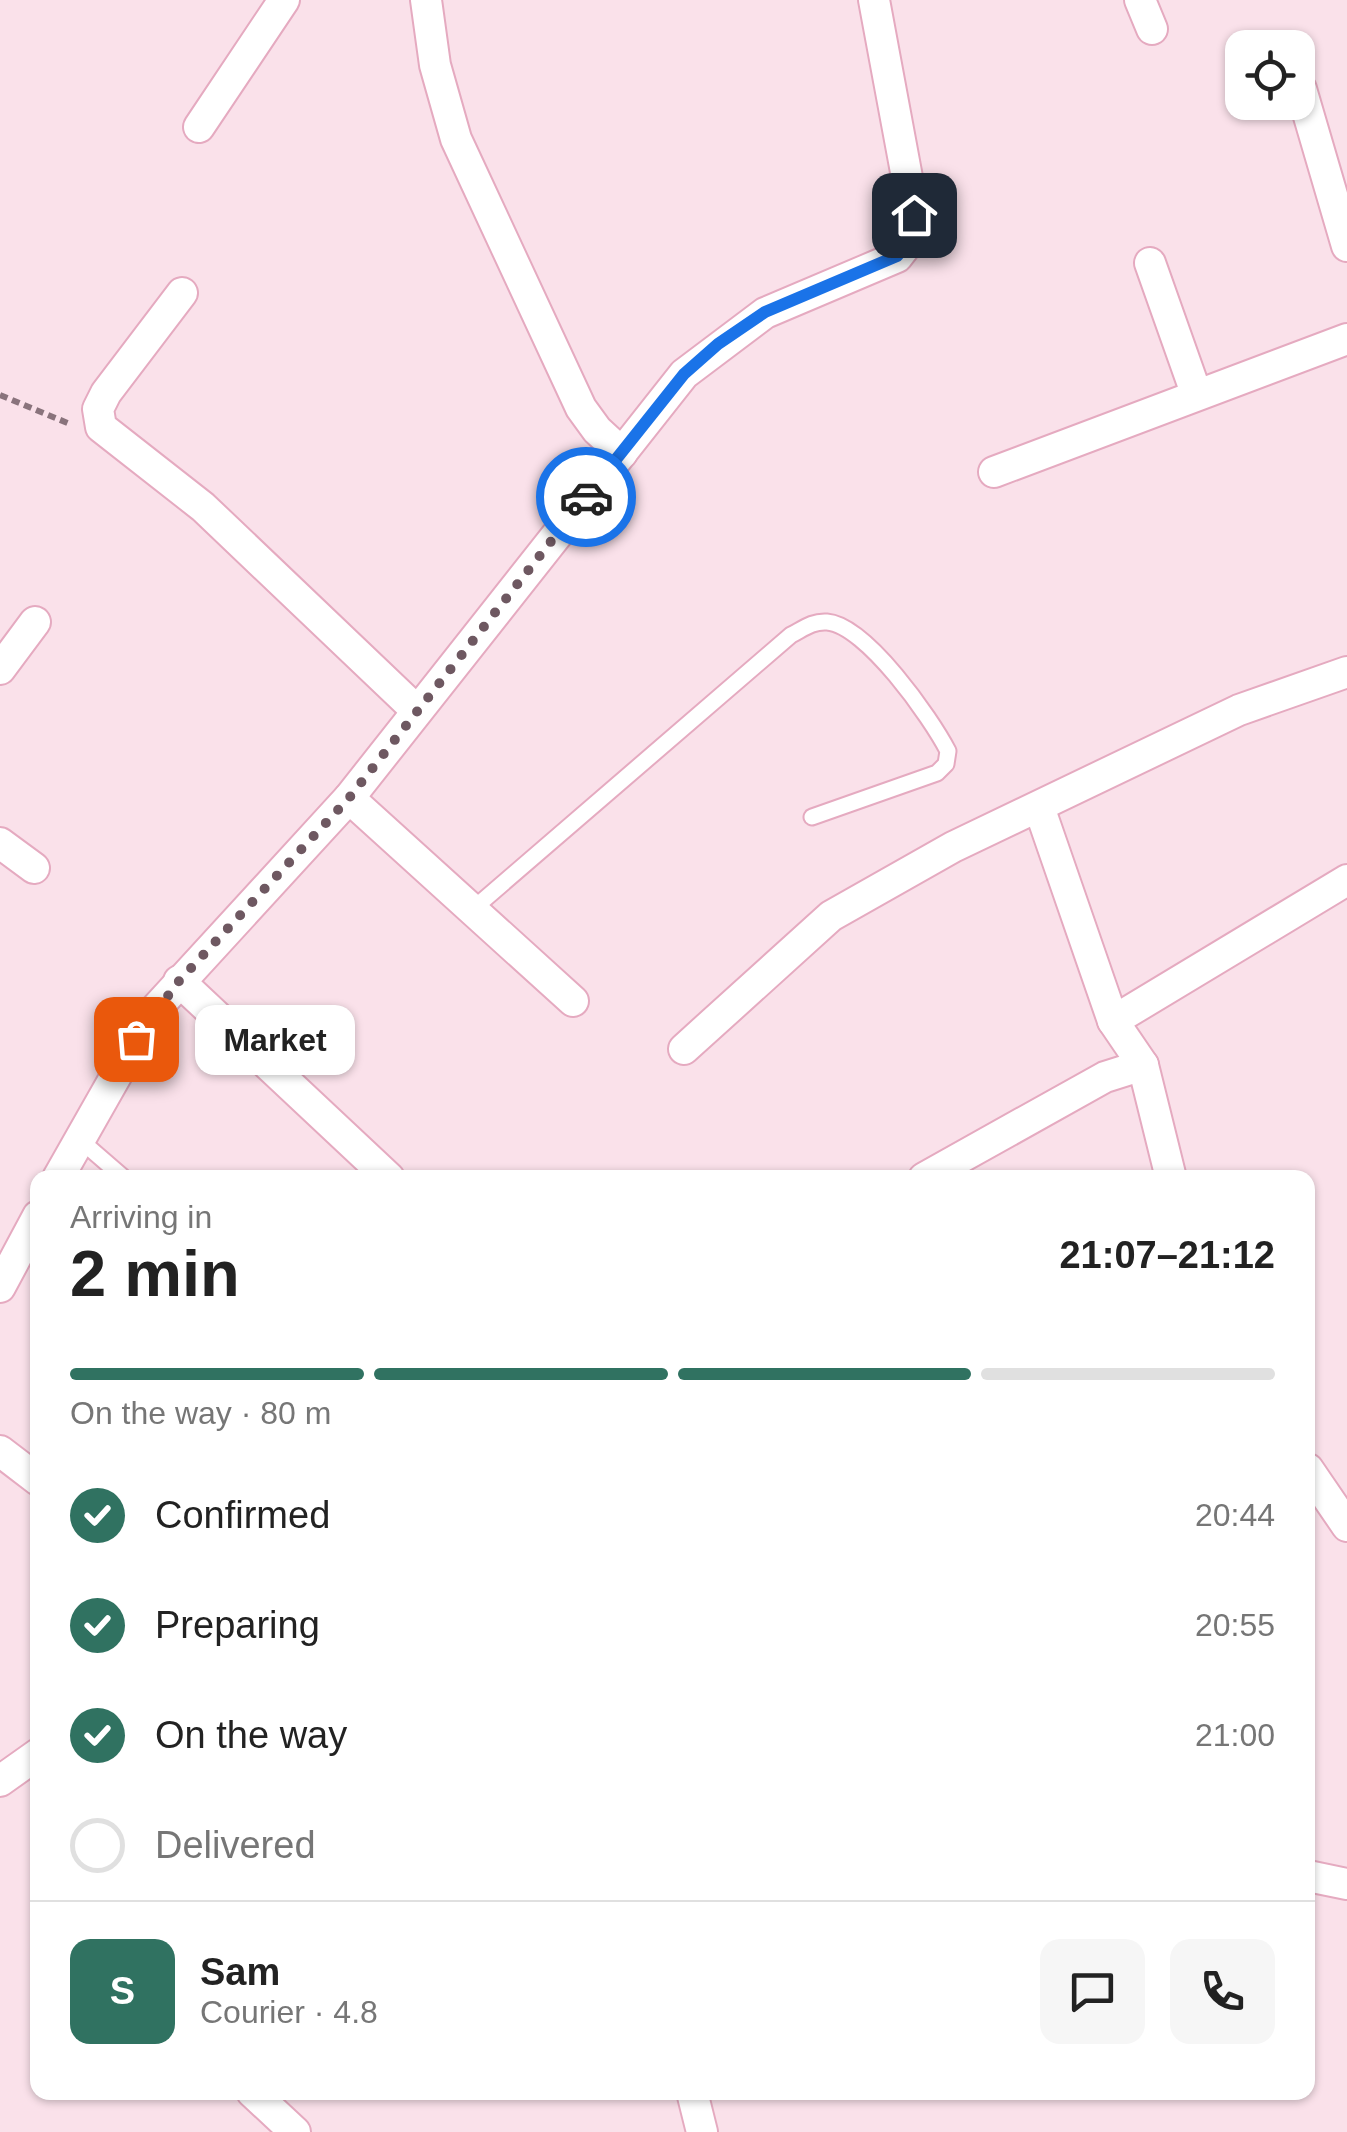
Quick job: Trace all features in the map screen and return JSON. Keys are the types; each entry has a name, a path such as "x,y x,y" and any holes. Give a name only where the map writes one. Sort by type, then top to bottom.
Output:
{"street":[{"path":"199,127 284,0"},
{"path":"426,0 434,65 456,139 581,408 622,453"},
{"path":"62,1170 151,1014 349,798 415,709 684,374 718,344 765,312 897,256 912,239 914,215 874,0"},
{"path":"1140,0 1152,29"},
{"path":"1311,120 1347,246"},
{"path":"1150,263 1196,393"},
{"path":"182,293 106,393 98,409 101,427 202,508 415,709"},
{"path":"994,472 1347,339"},
{"path":"0,669 36,622"},
{"path":"684,1049 831,916 953,846 1240,710 1347,672"},
{"path":"349,798 573,1001"},
{"path":"1039,808 1113,1021 1143,1066 1170,1170"},
{"path":"0,843 34,868"},
{"path":"1113,1021 1347,880"},
{"path":"179,981 380,1170"},
{"path":"938,1170 1105,1078 1143,1066"},
{"path":"0,1287 27,1263"},
{"path":"0,1451 30,1474"},
{"path":"1315,1479 1347,1526"},
{"path":"0,1781 30,1760"},
{"path":"1315,1877 1347,1884"},
{"path":"254,2100 295,2132"},
{"path":"694,2100 702,2132"}],"lane":[{"path":"472,910 791,636 812,624 830,622 847,631 907,685 948,751 946,764 937,772 812,817"},
{"path":"79,1139 115,1170"}],"path":[{"path":"0,394 50,419 101,427"}],"way so far":[{"path":"136,1039 179,981 349,798 415,709 586,497"}],"place":[{"name":"Market","path":"136,1039"}],"route":[{"path":"586,497 684,374 718,344 765,312 897,256 912,239 914,215"}]}
